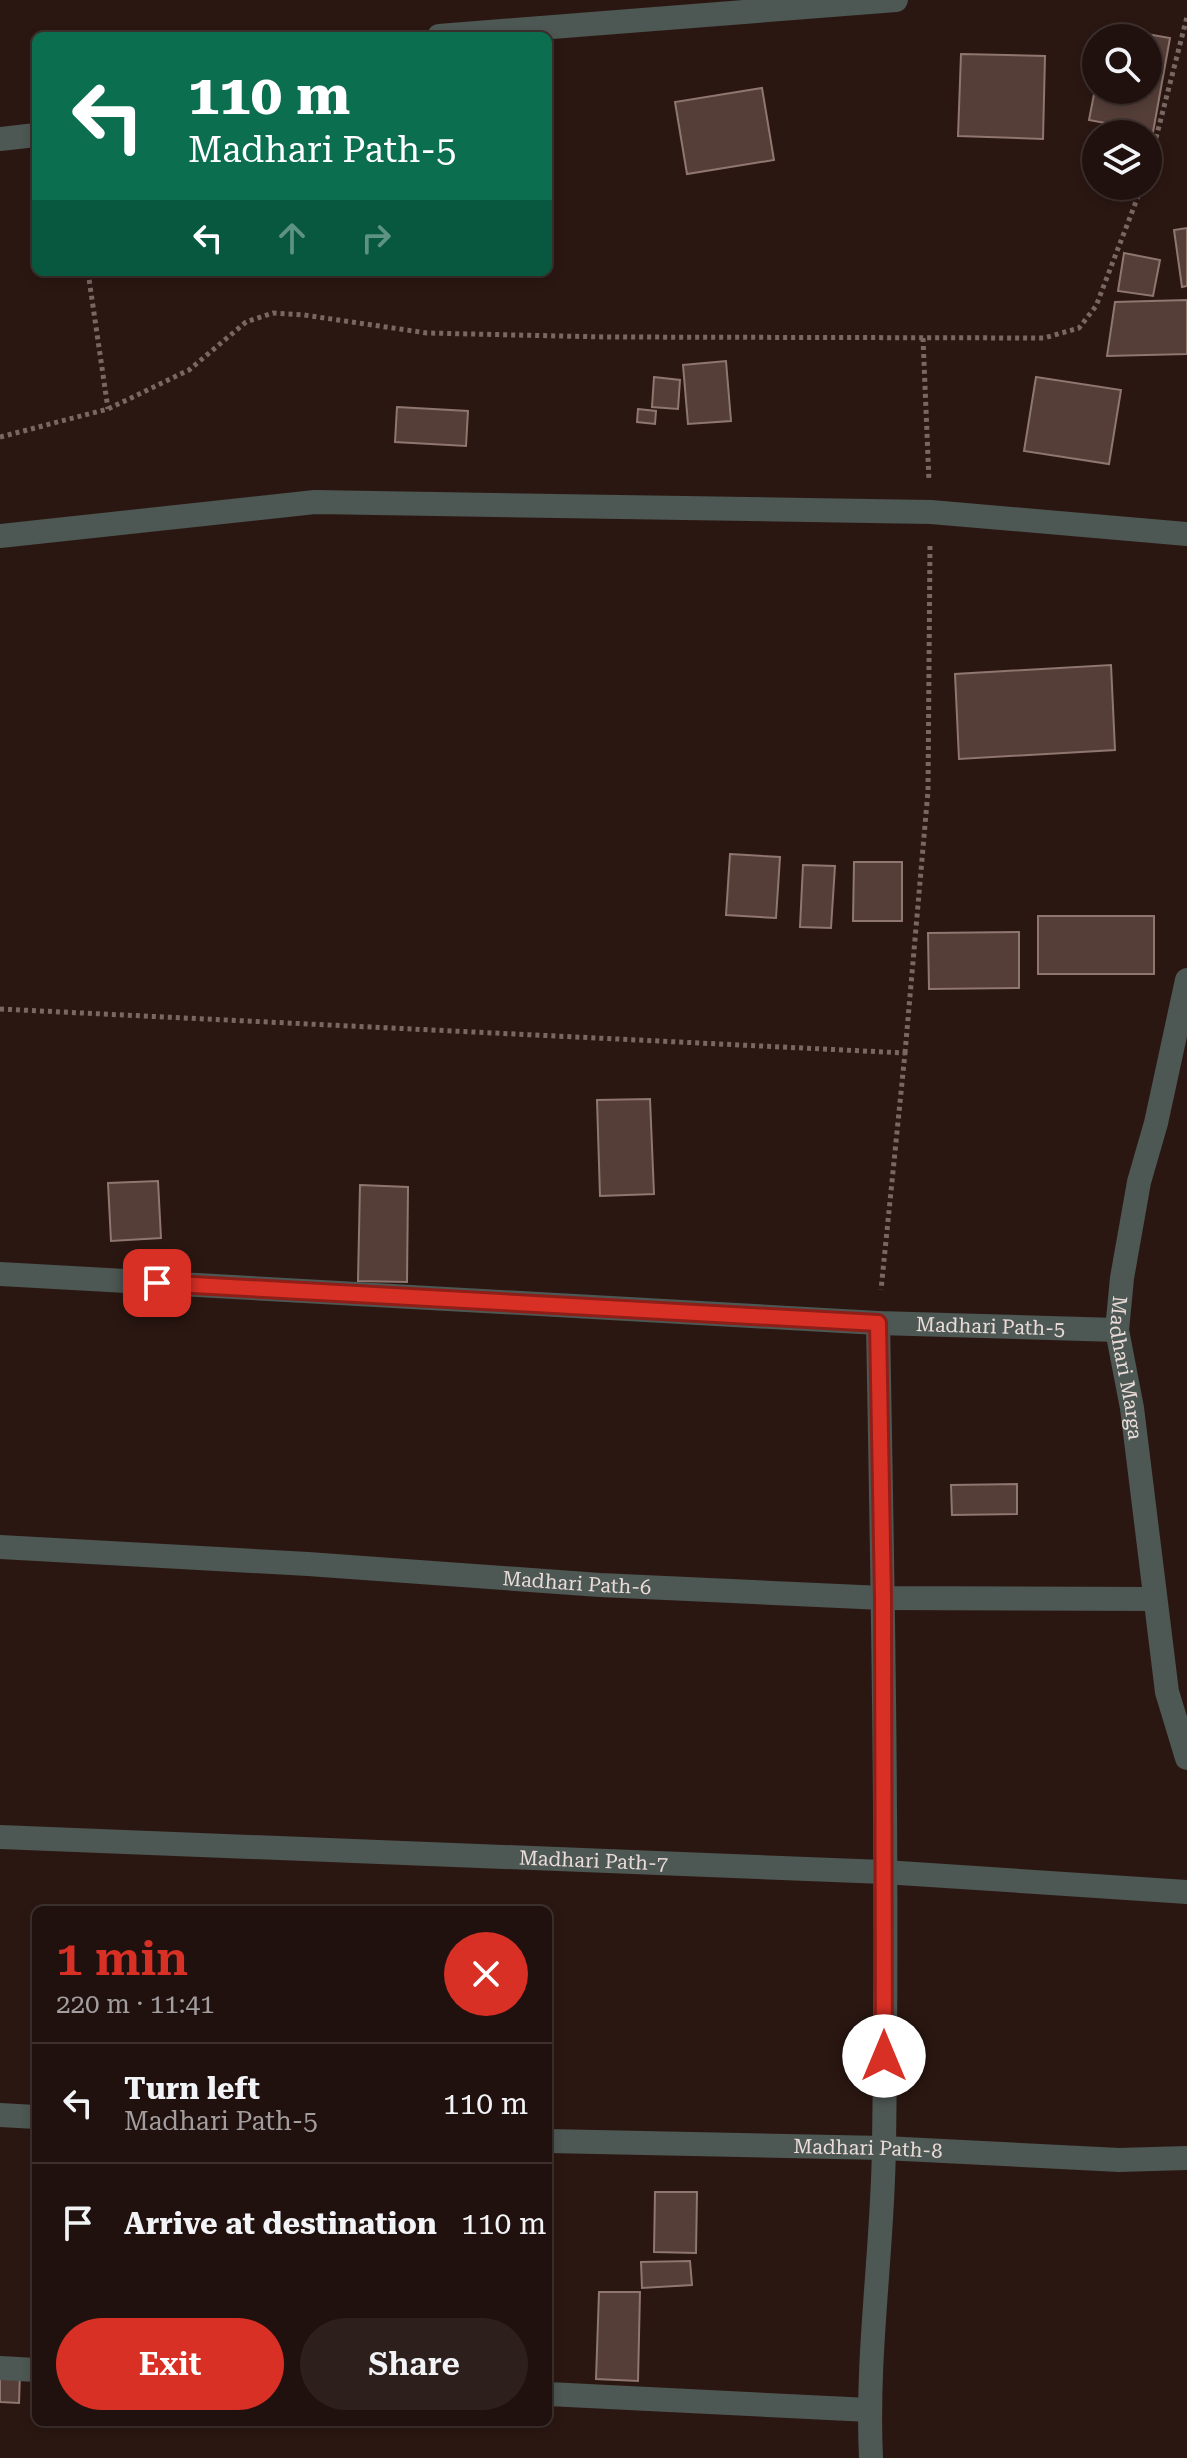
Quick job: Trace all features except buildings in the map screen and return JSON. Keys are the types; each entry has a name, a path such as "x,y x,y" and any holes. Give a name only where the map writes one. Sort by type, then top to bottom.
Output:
{"street":[{"path":"490,32 896,0"},
{"path":"0,139 32,135"},
{"path":"0,536 315,502 931,512 1187,534"},
{"name":"Madhari Marga","path":"1187,980 1156,1123 1139,1182 1122,1278 1117,1330 1136,1439 1167,1692 1187,1758"},
{"name":"Madhari Path-5","path":"0,1274 878,1323 1117,1330"},
{"path":"871,2458 869,2410 884,2148 883,1598 878,1323"},
{"name":"Madhari Path-6","path":"0,1547 293,1563 600,1585 883,1598 1154,1599"},
{"name":"Madhari Path-7","path":"0,1837 884,1872 1187,1892"},
{"path":"0,2115 32,2117"},
{"name":"Madhari Path-8","path":"552,2141 884,2148 1119,2160 1187,2158"},
{"path":"0,2368 32,2370"},
{"path":"552,2394 869,2410"}],"path":[{"path":"1161,120 1187,17"},
{"path":"0,437 108,409 189,370 246,322 273,313 427,333 605,337 1044,338 1079,328 1096,306 1137,200"},
{"path":"89,276 108,409"},
{"path":"878,1323 928,791 931,512 923,338"},
{"path":"0,1009 905,1053"}],"route":[{"path":"157,1283 878,1323 883,1598 884,2056"}]}
